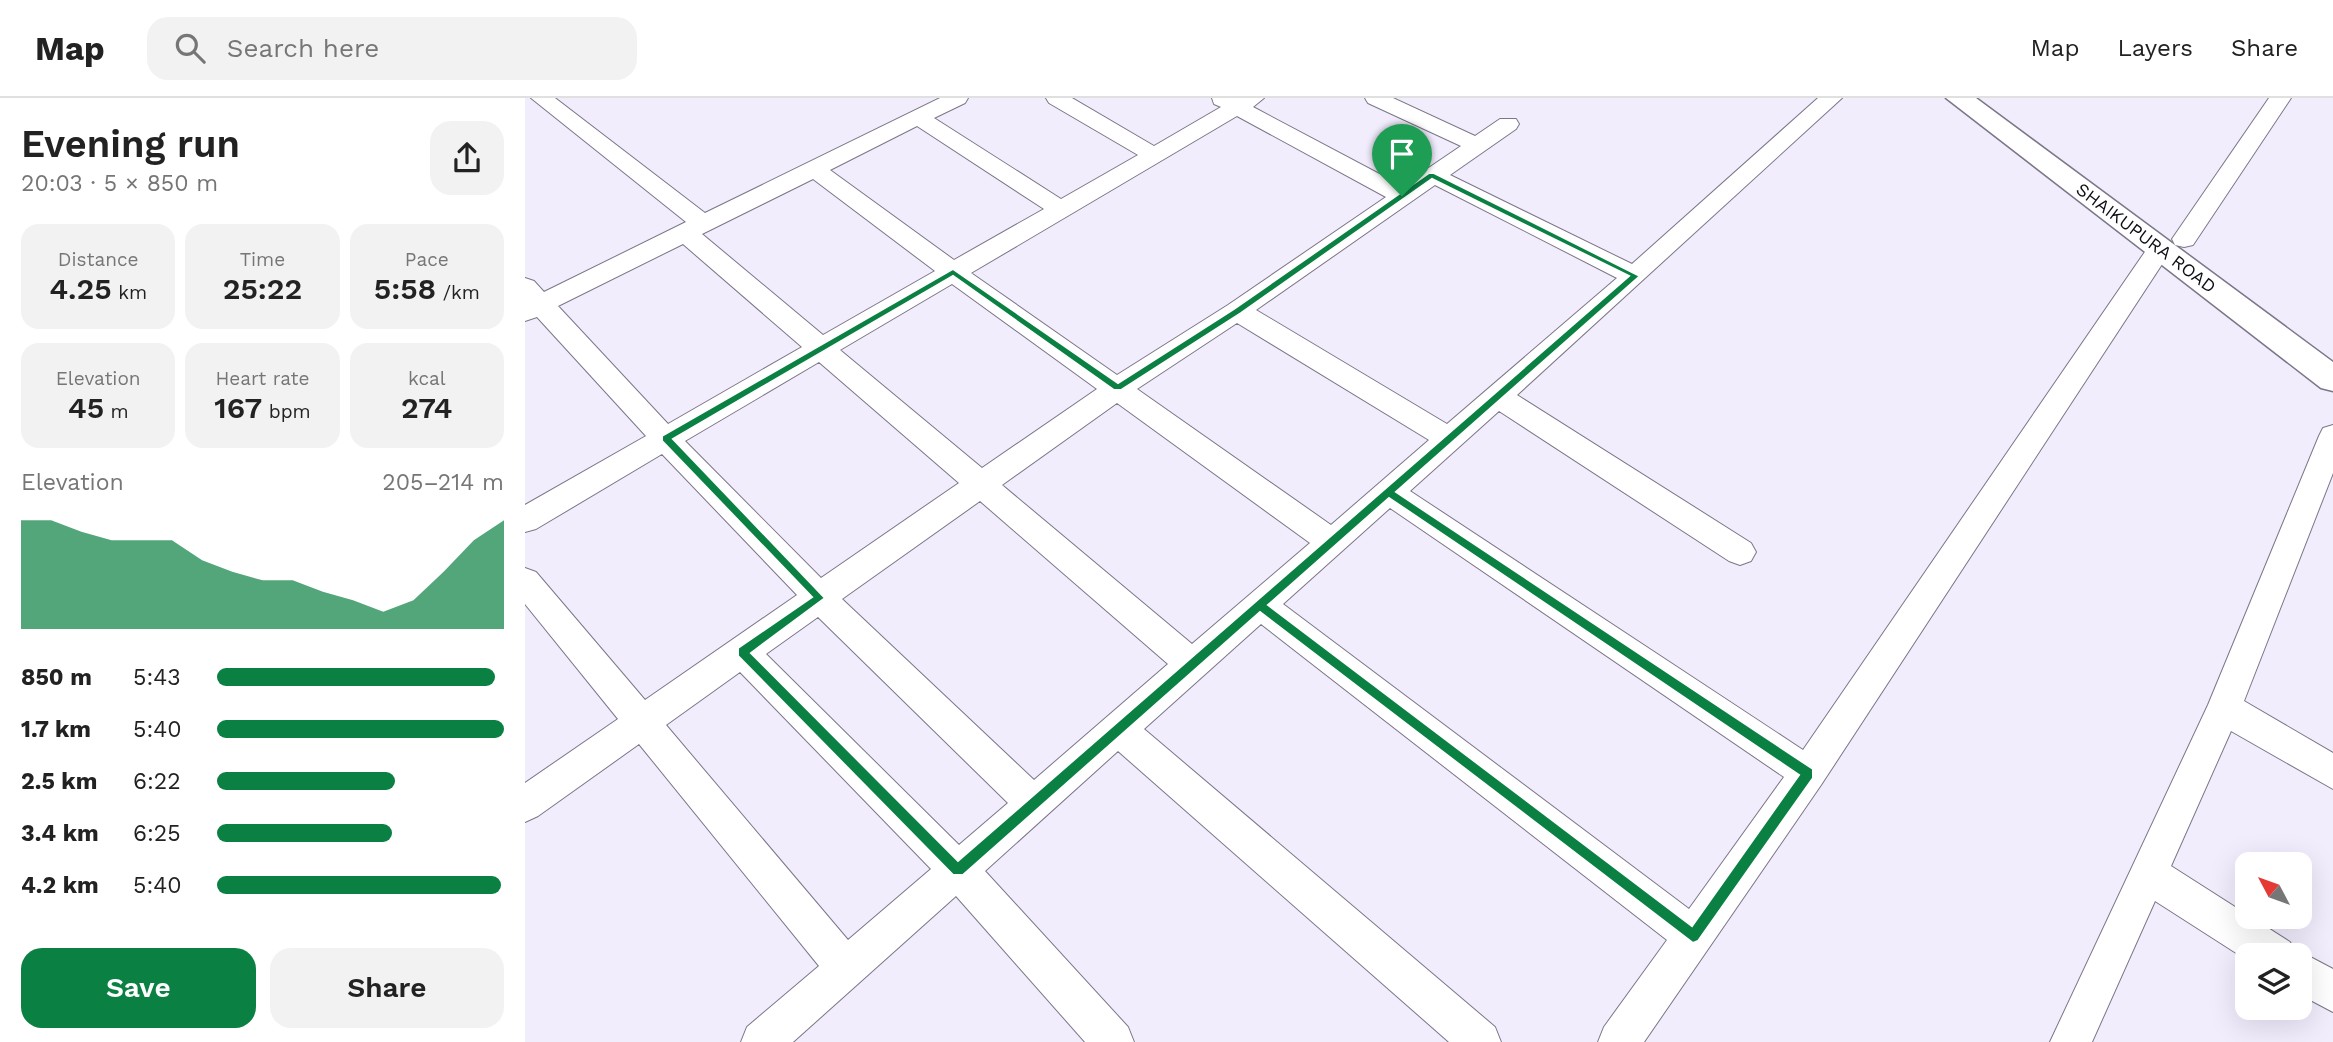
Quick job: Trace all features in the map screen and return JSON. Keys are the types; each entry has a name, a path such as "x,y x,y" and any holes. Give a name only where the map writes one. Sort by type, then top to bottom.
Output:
{"highway":[{"name":"SHAIKUPURA ROAD","path":"1959,98 2172,244 2333,348"},
{"name":"SHAIKUPURA ROAD","path":"1992,98 2333,379"}],"street":[{"path":"543,98 693,228 820,349 1193,665"},
{"path":"902,98 922,115 1061,209"},
{"path":"957,98 693,228 530,301 820,598 1034,804"},
{"path":"1057,98 1154,155"},
{"path":"1376,98 1476,145"},
{"path":"777,1037 846,968 1635,276 1831,98"},
{"path":"1619,1042 1808,773 2172,244 2280,98"},
{"path":"525,520 1154,155 1237,101 1402,196"},
{"path":"525,804 979,484 1118,388 1237,311 1508,124"},
{"path":"813,168 953,272 1332,542"},
{"path":"1431,175 1635,276"},
{"path":"1237,311 1450,439"},
{"path":"1498,397 1741,552"},
{"path":"2071,1042 2224,708 2333,436"},
{"path":"1389,492 1808,773"},
{"path":"525,581 846,968"},
{"path":"1260,606 1693,936"},
{"path":"742,652 958,870 1112,1042"},
{"path":"2224,708 2333,772"},
{"path":"1118,729 1480,1042"},
{"path":"2148,874 2256,943"},
{"path":"2312,979 2333,992"}],"route":[{"path":"1402,196 1237,311 1118,388 953,272 666,439 820,598 742,652 958,870 1389,492 1808,773 1693,936 1260,606 1389,492 1635,276 1431,175 1402,196"}]}
